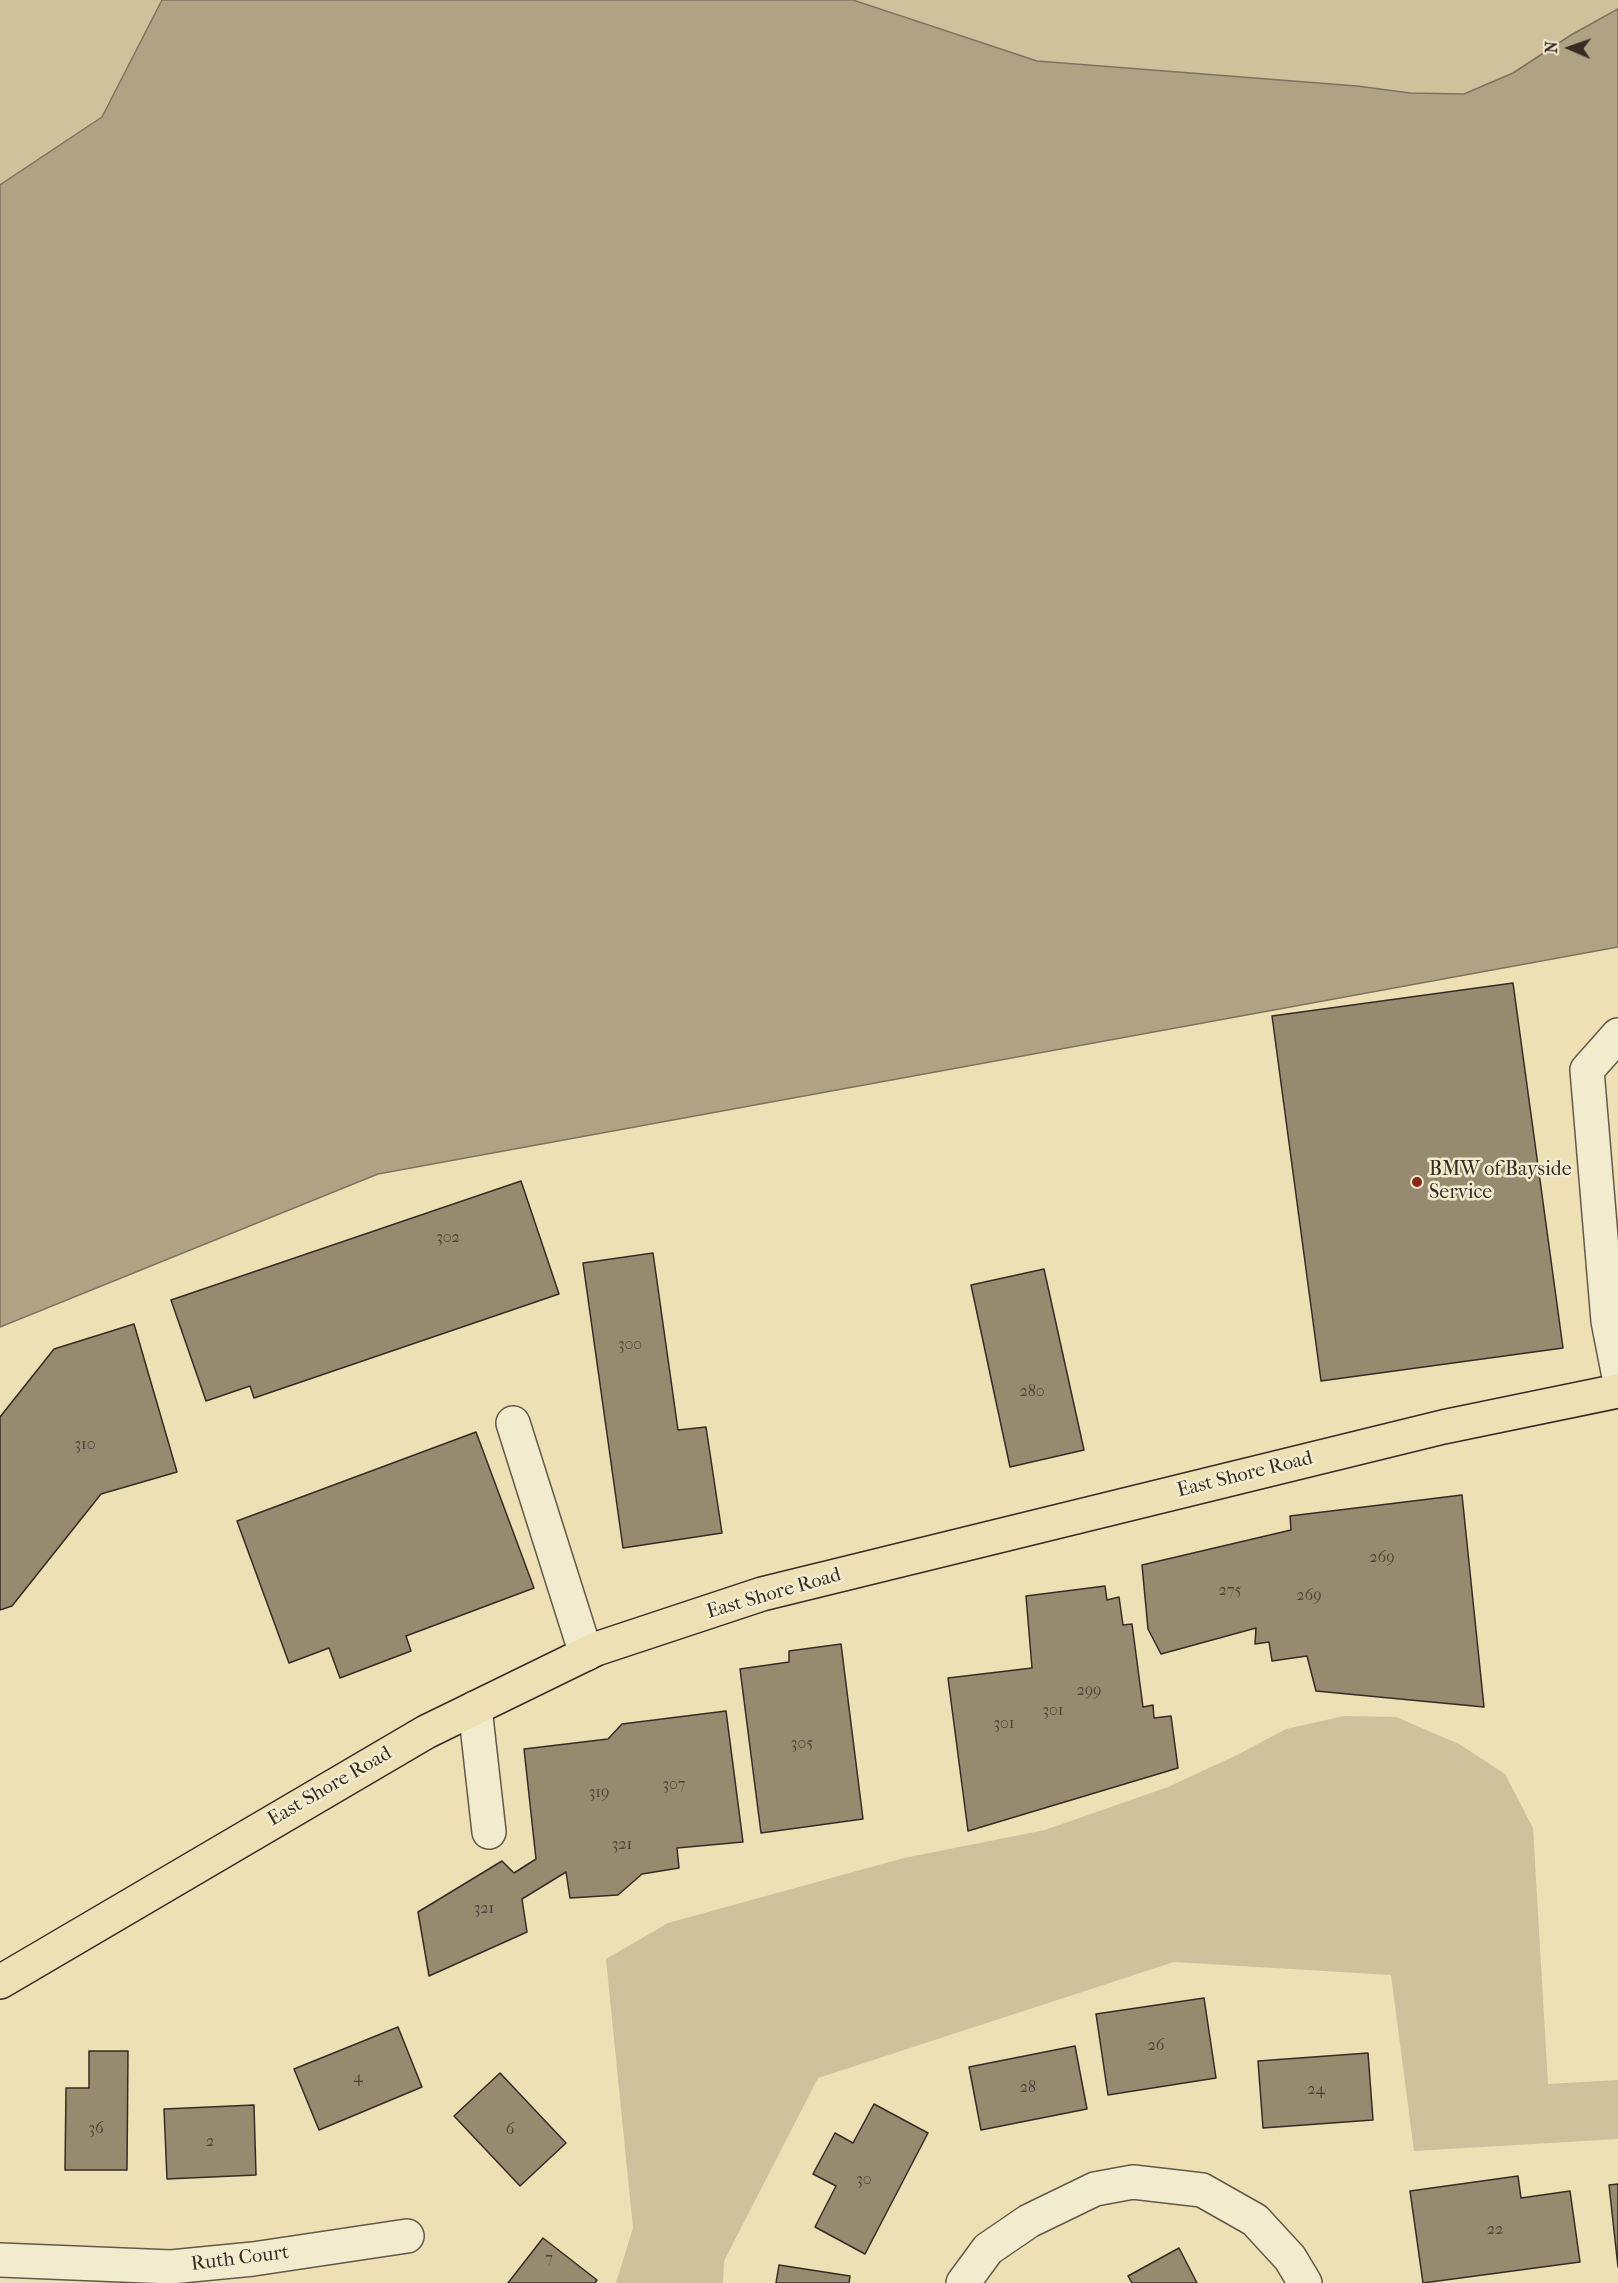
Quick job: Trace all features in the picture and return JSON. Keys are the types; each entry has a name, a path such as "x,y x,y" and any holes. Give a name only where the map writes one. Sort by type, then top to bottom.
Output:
{"main road":[{"name":"East Shore Road","path":"0,1982 426,1732 586,1654 762,1594 1421,1432 1618,1391"}],"street":[{"path":"1618,1035 1587,1070 1606,1145 1611,1261 1608,1321 1618,1372"},
{"path":"513,1423 586,1654"},
{"path":"475,1708 489,1832"},
{"path":"963,2283 988,2249 1029,2220 1095,2189 1133,2182 1203,2190 1255,2220 1290,2258 1305,2283"},
{"name":"Ruth Court","path":"0,2260 138,2267 182,2266 253,2259 407,2236"}],"shaded area":[{"path":"0,0 162,0 102,117 0,185"},
{"path":"162,0 853,0 1037,61 1357,86 1410,93 1464,94 1513,73 1571,35 1618,9 1618,947 378,1174 0,1327 0,185 102,117"},
{"path":"853,0 1618,0 1618,9 1571,35 1513,73 1464,94 1410,93 1357,86 1037,61"},
{"path":"1344,1716 1396,1717 1459,1744 1505,1774 1533,1828 1548,2084 1618,2080 1618,2139 1414,2151 1391,1975 1174,1962 818,2078 724,2261 723,2283 616,2283 633,2228 606,1959 668,1923 904,1858 1045,1830 1168,1787 1286,1729"}],"building":[{"name":"BMW of Bayside Service","path":"1513,983 1563,1348 1321,1381 1272,1016"},
{"path":"521,1181 559,1294 254,1398 250,1386 206,1401 171,1300"},
{"path":"653,1253 678,1430 706,1427 722,1533 623,1548 583,1263"},
{"path":"1044,1269 1084,1450 1010,1467 971,1285"},
{"path":"134,1324 177,1472 101,1494 12,1606 0,1610 0,1417 54,1349"},
{"path":"476,1432 534,1588 406,1636 411,1651 340,1678 329,1648 289,1663 237,1521"},
{"path":"1462,1495 1484,1707 1316,1691 1307,1656 1272,1661 1269,1642 1255,1644 1256,1628 1161,1654 1148,1629 1142,1565 1291,1530 1290,1516"},
{"path":"1105,1586 1107,1600 1119,1597 1123,1625 1132,1624 1143,1707 1153,1705 1154,1718 1171,1716 1178,1768 968,1831 948,1678 1032,1668 1026,1596"},
{"path":"841,1644 863,1819 761,1833 740,1669 789,1662 789,1651"},
{"path":"726,1711 743,1842 677,1848 679,1868 642,1874 618,1895 570,1898 566,1872 522,1899 527,1932 429,1976 418,1912 502,1861 514,1873 536,1859 524,1749 608,1739 622,1724"},
{"path":"1204,1998 1216,2078 1108,2095 1096,2014"},
{"path":"398,2027 422,2087 319,2130 294,2069"},
{"path":"1075,2046 1087,2109 981,2130 969,2067"},
{"path":"89,2051 128,2051 127,2170 65,2170 66,2088 89,2088"},
{"path":"1368,2053 1373,2120 1263,2128 1258,2061"},
{"path":"500,2073 566,2143 520,2186 454,2116"},
{"path":"874,2104 928,2133 865,2254 815,2227 836,2186 813,2174 835,2133 853,2143"},
{"path":"254,2105 256,2175 167,2179 164,2109"},
{"path":"1518,2176 1521,2198 1570,2191 1580,2262 1423,2283 1410,2191"},
{"path":"1618,2184 1618,2267 1609,2185"},
{"path":"543,2238 597,2280 595,2283 508,2283"},
{"path":"1179,2248 1197,2283 1132,2283 1128,2276"},
{"path":"779,2265 850,2276 849,2283 776,2283"}],"place":[{"name":"BMW of Bayside Service","path":"1417,1182"}]}
